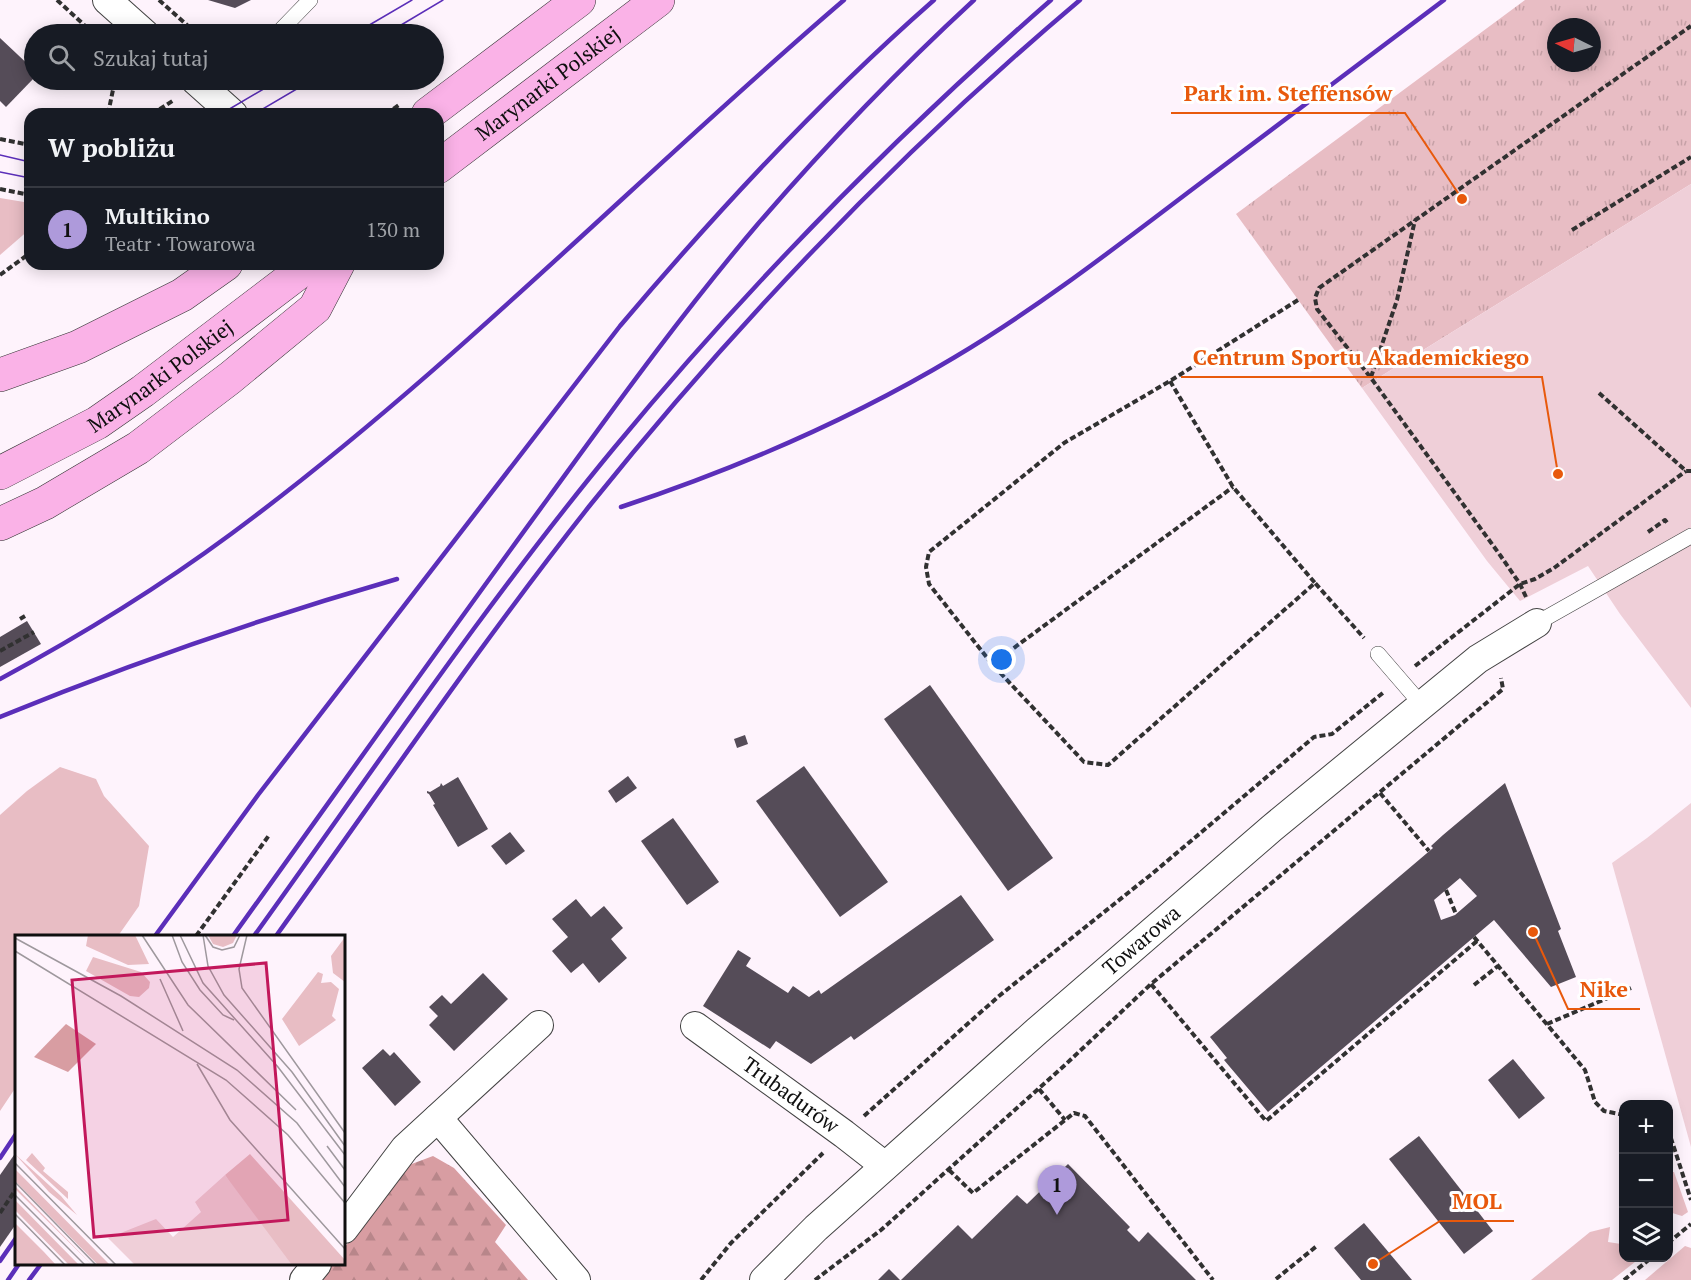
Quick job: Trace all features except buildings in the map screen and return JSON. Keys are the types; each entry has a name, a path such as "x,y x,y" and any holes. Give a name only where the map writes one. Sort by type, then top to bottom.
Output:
{"main road":[{"path":"436,108 579,0"},
{"name":"Marynarki Polskiej","path":"444,161 658,0"},
{"path":"0,375 78,347 182,295 217,270"},
{"name":"Marynarki Polskiej","path":"0,473 97,423 143,391 302,270"},
{"path":"0,524 45,503 128,454 175,420 315,308 335,270"}],"street":[{"path":"107,0 134,24"},
{"path":"208,90 227,108"},
{"name":"Towarowa","path":"764,1280 816,1228 1051,1018 1272,828 1478,658 1538,622"},
{"path":"345,1227 405,1148 539,1025"},
{"name":"Trubadurów","path":"694,1026 885,1166"},
{"path":"438,1118 576,1280"},
{"path":"304,1280 315,1265"}],"lane":[{"path":"287,24 310,0"},
{"path":"1538,622 1691,536"},
{"path":"1378,654 1422,705"}],"path":[{"path":"57,0 83,24"},
{"path":"159,0 186,24"},
{"path":"1538,622 1520,584 1371,378 1317,309 1315,298 1319,288 1691,26"},
{"path":"109,108 113,90"},
{"path":"0,139 24,144"},
{"path":"1572,230 1691,157"},
{"path":"0,189 24,194"},
{"path":"1371,378 1397,300 1415,220"},
{"path":"0,275 24,257"},
{"path":"1298,300 1170,381 1064,443 929,552 926,567 929,584 992,664 1084,762 1108,765 1315,583"},
{"path":"1170,381 1233,488 1378,654"},
{"path":"701,1280 744,1229 801,1172 999,996 1153,873 1314,737 1332,734 1520,584 1536,579 1554,567 1689,471 1599,393"},
{"path":"992,664 1233,488"},
{"path":"20,619 25,616"},
{"path":"0,651 34,632"},
{"path":"815,1280 881,1230 1039,1089 1151,984 1503,689 1496,648"},
{"path":"1380,793 1429,851"},
{"path":"197,935 270,834"},
{"path":"1446,890 1456,914"},
{"path":"1151,984 1266,1121 1475,939 1585,1070 1595,1102 1604,1111 1619,1114"},
{"path":"1474,985 1498,966"},
{"path":"1547,1024 1631,988"},
{"path":"1039,1089 1065,1120"},
{"path":"949,1170 973,1193 1074,1113 1085,1116 1213,1280"},
{"path":"1673,1144 1691,1200"},
{"path":"0,1213 15,1190"},
{"path":"1673,1239 1691,1224"},
{"path":"1276,1279 1318,1245"},
{"path":"1624,1280 1645,1262"}],"green space":[{"path":"1525,0 1691,0 1691,184 1362,388 1236,214"},
{"path":"0,198 24,202 24,234 0,255"},
{"path":"60,767 96,779 104,796 149,846 139,906 119,935 15,935 15,1088 0,1111 0,815 27,791"},
{"path":"433,1156 454,1168 506,1225 495,1242 528,1280 319,1280 331,1265 345,1265 345,1247 409,1165"},
{"path":"1673,1172 1688,1212 1682,1216 1673,1213"},
{"path":"1610,1227 1608,1242 1619,1244 1619,1262 1635,1262 1612,1280 1531,1280 1590,1232"},
{"path":"1685,1246 1691,1248 1691,1280 1645,1280 1666,1262 1673,1262 1673,1256"}],"shaded area":[{"path":"1691,184 1691,708 1620,614 1588,566 1520,601 1487,561 1362,388"},
{"path":"1691,803 1691,1147 1612,863"}],"tram line":[{"path":"371,24 412,0"},
{"path":"403,24 443,0"},
{"path":"231,108 262,90"},
{"path":"264,108 295,90"},
{"path":"0,155 24,161"},
{"path":"0,172 24,177"}],"railway":[{"path":"0,679 60,646 147,592 231,534 311,472 466,341 767,67 844,0"},
{"path":"156,935 258,795 620,326 694,240 771,157 851,77 934,0"},
{"path":"234,935 509,552 676,325 757,225 809,166 889,82 974,0"},
{"path":"255,935 520,567 614,448 665,388 716,329 824,215 935,105 1051,0"},
{"path":"277,935 510,610 591,504 647,436 763,304 823,240 949,117 1080,0"},
{"path":"621,507 708,476 834,422 915,380 986,338 1106,254 1444,0"},
{"path":"0,717 196,643 397,579"},
{"path":"0,1158 15,1136"},
{"path":"0,1261 15,1239"},
{"path":"8,1280 18,1265"},
{"path":"29,1280 40,1265"}],"place":[{"name":"Park im. Steffensów","path":"1462,199"},
{"name":"Centrum Sportu Akademickiego","path":"1558,474"},
{"name":"Nike","path":"1533,932"},
{"name":"Multikino","path":"1057,1215"},
{"name":"MOL","path":"1373,1264"}]}
